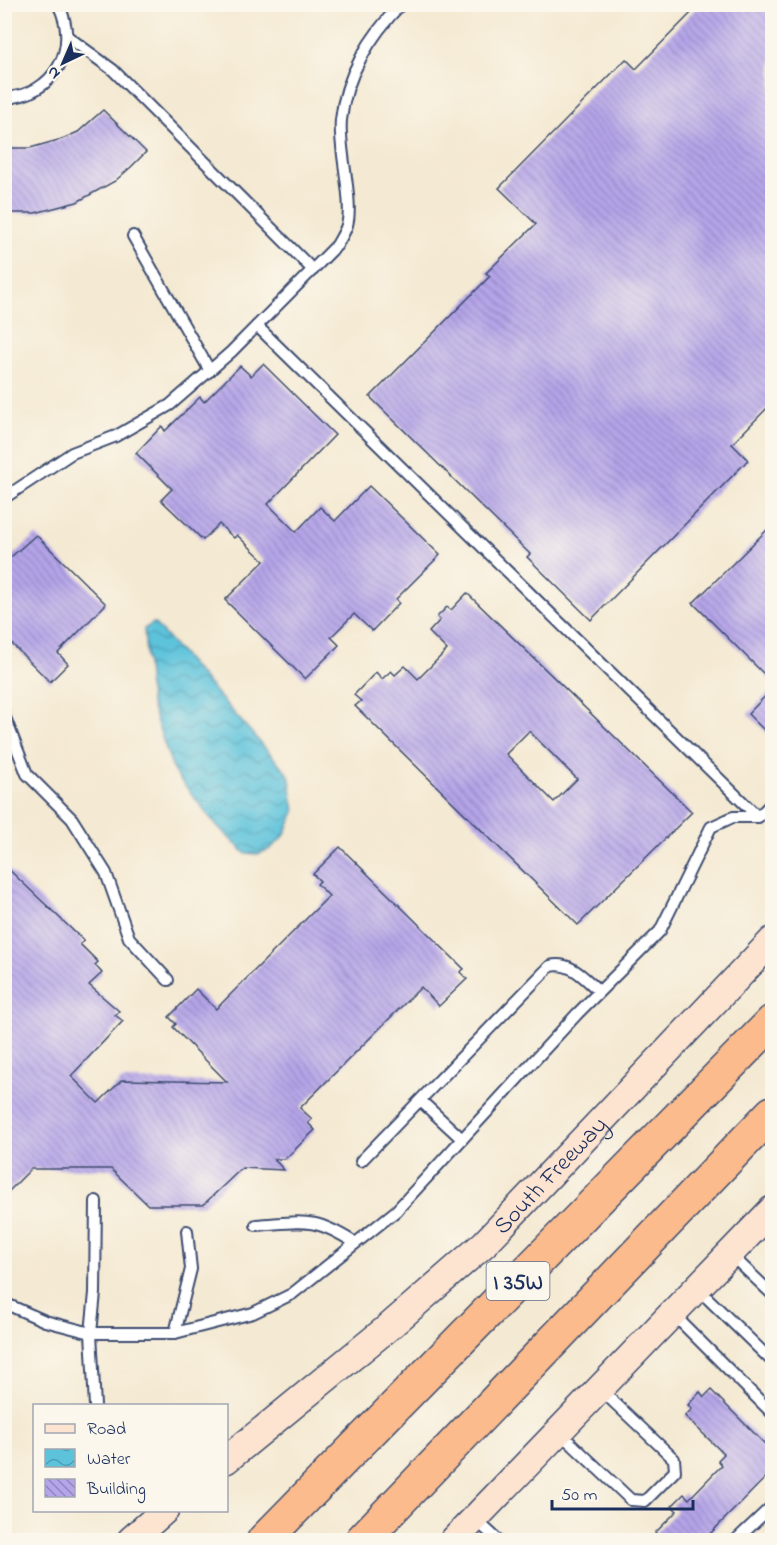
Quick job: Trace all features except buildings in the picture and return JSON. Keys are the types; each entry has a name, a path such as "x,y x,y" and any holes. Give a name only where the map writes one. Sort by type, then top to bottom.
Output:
{"highway":[{"name":"South Freeway","path":"264,1540 772,1022"},
{"name":"I 35W","path":"362,1540 772,1113"}],"main road":[{"name":"South Freeway","path":"228,1458 484,1244 772,941"},
{"path":"454,1540 772,1210"},
{"path":"131,1540 162,1512"}],"lane":[{"path":"4,98 19,97 38,89 54,75 64,57 68,37 65,17 58,4"},
{"path":"4,498 72,453 116,435 170,405 257,326 337,245 348,224 341,121 348,89 359,60 384,22 401,4"},
{"path":"68,37 113,70 313,270"},
{"path":"133,236 210,371"},
{"path":"257,326 758,817"},
{"path":"4,715 27,774 72,819 106,873 129,938 168,980"},
{"path":"4,1303 45,1322 91,1333 175,1333 253,1313 292,1294 396,1211 599,991 660,931 711,827 733,817 758,817 772,803"},
{"path":"361,1161 550,966 561,963 574,969 599,991"},
{"path":"421,1101 462,1139"},
{"path":"95,1404 91,1333 95,1293 96,1201"},
{"path":"256,1225 311,1221 328,1226 355,1243"},
{"path":"175,1333 191,1269 187,1231"},
{"path":"730,1254 772,1294"},
{"path":"697,1288 772,1361"},
{"path":"672,1314 772,1413"},
{"path":"559,1432 631,1500 645,1502 675,1471 674,1459 600,1389"},
{"path":"736,1540 772,1506"},
{"path":"475,1519 498,1540"}],"water":[{"path":"154,623 289,775 295,812 284,836 270,849 258,854 245,853 216,825 174,772 150,702 144,629"}]}
